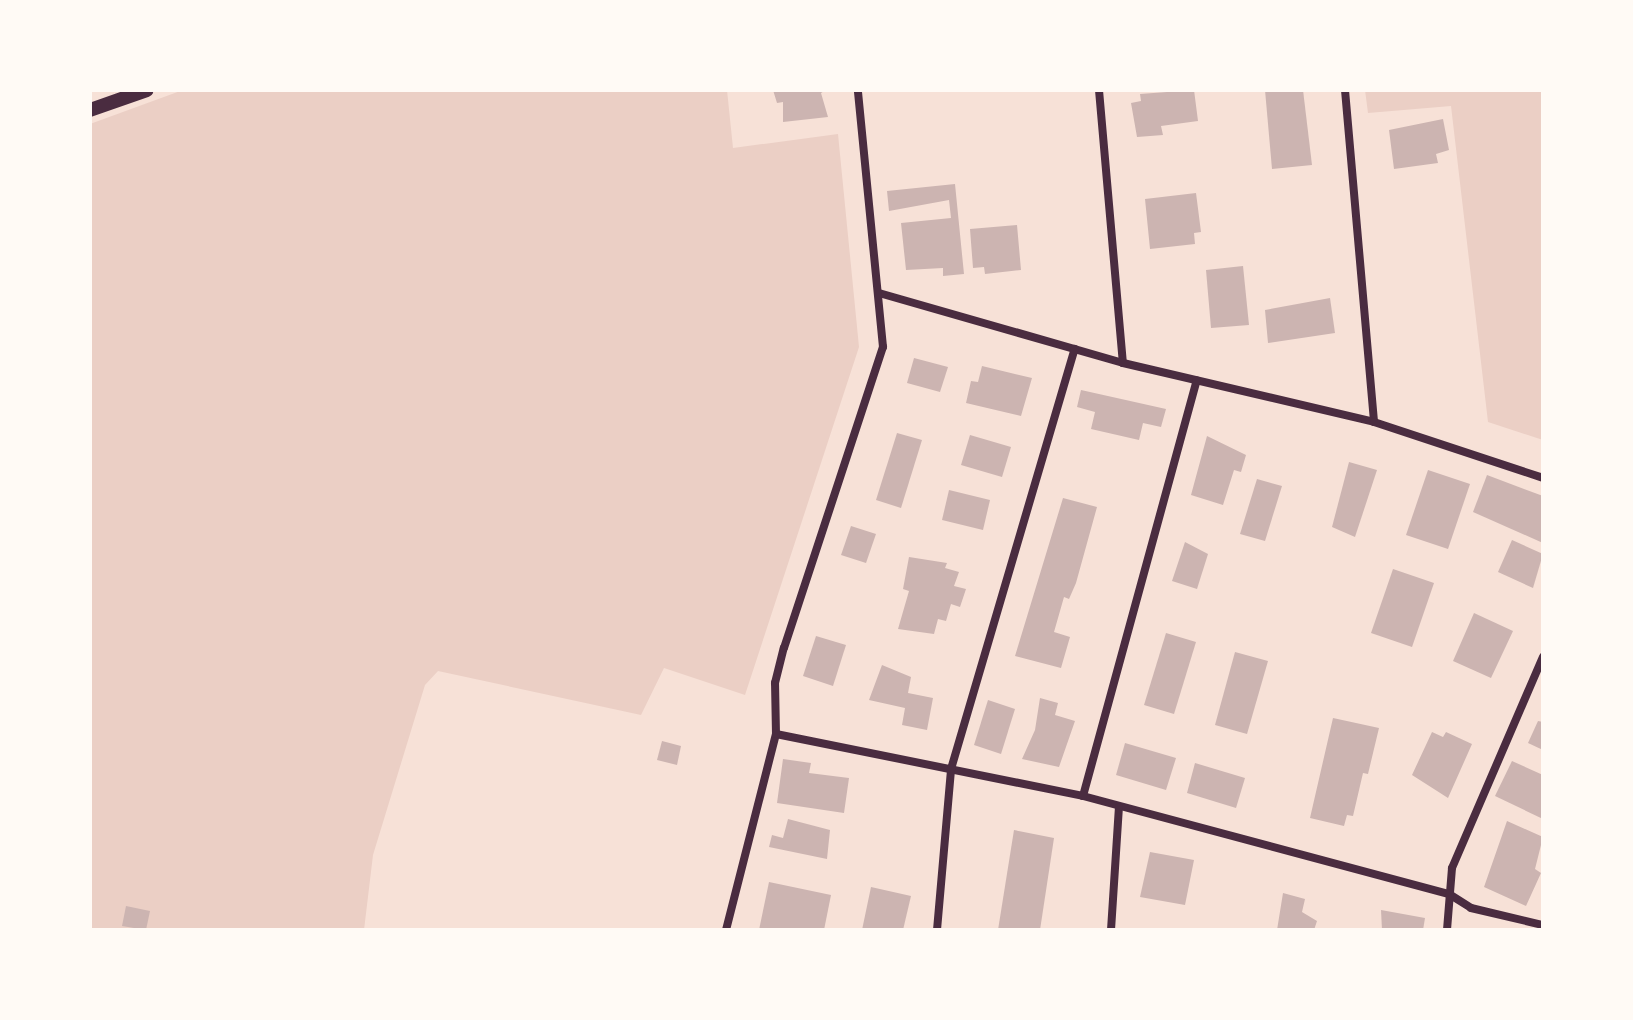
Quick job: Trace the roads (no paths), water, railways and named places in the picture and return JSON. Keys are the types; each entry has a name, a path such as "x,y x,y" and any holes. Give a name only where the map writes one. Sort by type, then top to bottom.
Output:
{"street":[{"path":"90,110 147,90"},
{"path":"726,930 776,734 775,683 784,648 883,347 858,90"},
{"path":"1099,90 1123,363"},
{"path":"1345,90 1374,422"},
{"path":"879,293 1123,363 1374,422 1543,478"},
{"path":"937,930 951,769 1075,349"},
{"path":"1083,796 1197,380"},
{"path":"1447,930 1452,868 1543,657"},
{"path":"776,734 1083,796 1449,894 1471,908 1543,925"},
{"path":"1111,930 1119,807"}]}
